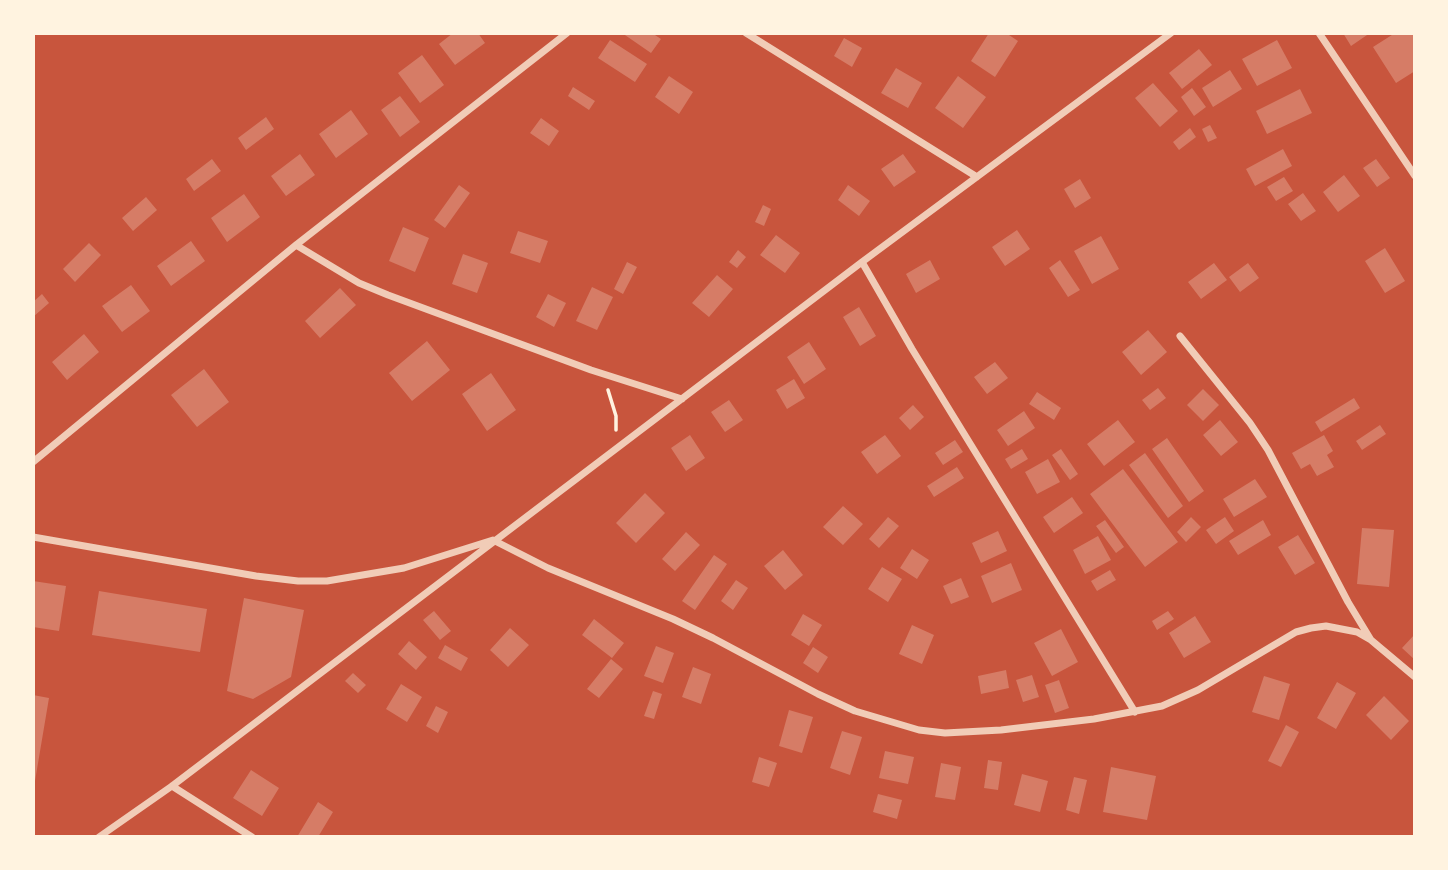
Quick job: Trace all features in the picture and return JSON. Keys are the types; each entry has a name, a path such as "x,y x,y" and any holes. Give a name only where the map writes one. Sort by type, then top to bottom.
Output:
{"street":[{"path":"33,462 296,245 567,33"},
{"path":"746,33 977,177"},
{"path":"99,837 172,786 862,262 1171,33"},
{"path":"1319,33 1415,176"},
{"path":"296,245 359,283 388,295 591,370 682,399"},
{"path":"862,262 919,361 1135,712"},
{"path":"1180,336 1250,423 1268,450 1348,602 1371,640"},
{"path":"33,537 256,576 308,581 327,581 404,568 494,540 548,568 693,628 818,694 891,723 945,733 1001,730 1162,706 1199,690 1296,632 1311,628 1334,627 1357,632 1371,640 1415,677"},
{"path":"172,786 252,837"}],"path":[{"path":"608,390 616,416 613,450"}],"building":[{"path":"453,33 478,33 485,43 455,65 439,44"},
{"path":"622,33 652,33 661,39 651,53"},
{"path":"989,33 1006,33 1018,41 995,77 971,61"},
{"path":"1343,33 1370,33 1351,46"},
{"path":"1395,33 1415,33 1415,71 1396,83 1373,47"},
{"path":"844,38 862,48 852,67 834,56"},
{"path":"610,40 647,64 635,82 598,58"},
{"path":"1277,40 1292,68 1257,86 1242,59"},
{"path":"1199,49 1212,65 1182,89 1169,73"},
{"path":"422,55 444,85 420,103 398,73"},
{"path":"896,68 922,83 908,108 881,93"},
{"path":"1230,70 1242,89 1213,107 1202,88"},
{"path":"669,76 693,92 679,114 655,97"},
{"path":"958,76 986,97 963,128 935,108"},
{"path":"1153,83 1178,111 1160,127 1135,98"},
{"path":"573,87 595,101 589,110 568,96"},
{"path":"1192,88 1206,107 1194,116 1181,97"},
{"path":"1300,89 1312,113 1267,134 1256,111"},
{"path":"400,96 420,122 400,137 381,110"},
{"path":"351,110 368,134 336,158 319,134"},
{"path":"266,117 274,129 246,150 238,138"},
{"path":"541,118 559,131 549,146 530,133"},
{"path":"1210,125 1217,138 1208,142 1202,129"},
{"path":"1190,128 1196,137 1179,150 1173,142"},
{"path":"1283,149 1292,166 1255,186 1246,169"},
{"path":"300,154 315,175 286,196 271,176"},
{"path":"903,154 916,172 894,187 881,169"},
{"path":"212,159 221,171 194,191 186,179"},
{"path":"1376,159 1390,178 1377,187 1363,168"},
{"path":"1344,175 1360,196 1338,212 1323,192"},
{"path":"1284,177 1293,191 1276,201 1267,187"},
{"path":"1080,179 1091,198 1075,208 1064,189"},
{"path":"459,185 470,193 445,228 434,220"},
{"path":"848,185 870,201 859,216 838,200"},
{"path":"1303,193 1316,211 1301,221 1288,204"},
{"path":"244,194 260,217 227,242 211,218"},
{"path":"146,197 157,210 133,231 122,218"},
{"path":"763,205 771,209 764,226 755,222"},
{"path":"403,227 429,238 415,272 389,261"},
{"path":"1017,230 1030,249 1005,266 992,247"},
{"path":"518,231 548,241 540,263 510,253"},
{"path":"776,235 800,253 785,273 760,255"},
{"path":"1101,236 1119,269 1092,284 1074,251"},
{"path":"191,241 205,261 171,286 157,266"},
{"path":"89,243 101,255 75,282 63,269"},
{"path":"1385,248 1405,281 1385,293 1365,261"},
{"path":"738,250 746,257 737,268 729,262"},
{"path":"463,254 488,263 477,293 452,284"},
{"path":"930,260 940,279 916,293 906,274"},
{"path":"1060,260 1080,290 1068,297 1049,268"},
{"path":"627,262 637,267 623,294 614,289"},
{"path":"1214,263 1227,280 1201,299 1188,282"},
{"path":"1248,263 1259,278 1240,292 1229,277"},
{"path":"717,275 733,289 709,317 692,303"},
{"path":"131,285 150,311 122,332 102,306"},
{"path":"592,287 613,297 597,330 576,321"},
{"path":"340,288 356,305 320,338 305,321"},
{"path":"42,294 49,303 33,317 33,302"},
{"path":"548,294 566,303 554,327 536,317"},
{"path":"859,307 876,336 860,346 843,317"},
{"path":"1148,330 1167,352 1141,375 1122,352"},
{"path":"84,334 99,352 67,380 52,362"},
{"path":"427,341 450,370 412,401 389,373"},
{"path":"809,342 826,369 804,384 787,357"},
{"path":"995,362 1008,378 987,394 974,377"},
{"path":"204,369 229,402 197,427 171,395"},
{"path":"491,373 516,410 487,431 462,394"},
{"path":"794,379 805,398 787,409 776,390"},
{"path":"1158,388 1166,398 1150,410 1142,400"},
{"path":"1203,389 1219,405 1203,421 1187,405"},
{"path":"1037,392 1061,408 1054,420 1029,404"},
{"path":"1354,398 1360,408 1321,432 1315,422"},
{"path":"729,400 743,420 725,432 711,412"},
{"path":"913,405 924,417 910,430 899,418"},
{"path":"1024,411 1035,428 1008,446 997,430"},
{"path":"1118,420 1135,442 1104,466 1087,444"},
{"path":"1220,420 1238,442 1221,456 1203,435"},
{"path":"1380,425 1386,434 1362,450 1356,441"},
{"path":"690,435 705,458 686,471 671,448"},
{"path":"885,435 901,456 877,474 861,452"},
{"path":"1324,435 1333,451 1327,455 1334,467 1317,476 1310,464 1301,469 1292,453"},
{"path":"1167,438 1204,491 1189,502 1152,449"},
{"path":"955,440 963,452 943,465 935,453"},
{"path":"1022,449 1028,459 1011,469 1005,459"},
{"path":"1061,449 1078,474 1070,480 1052,455"},
{"path":"1145,453 1183,506 1168,518 1129,465"},
{"path":"1048,459 1060,482 1037,494 1025,472"},
{"path":"957,467 964,478 934,497 927,486"},
{"path":"1123,469 1178,542 1145,567 1090,494"},
{"path":"1255,479 1267,497 1234,517 1223,499"},
{"path":"645,493 665,513 636,543 616,523"},
{"path":"1072,497 1083,513 1054,533 1043,517"},
{"path":"843,506 863,524 843,545 823,527"},
{"path":"888,517 899,526 879,548 869,539"},
{"path":"1191,517 1201,527 1186,542 1177,532"},
{"path":"1225,517 1234,531 1216,544 1206,530"},
{"path":"1105,520 1124,547 1116,553 1096,526"},
{"path":"1263,520 1271,535 1238,555 1229,541"},
{"path":"1362,528 1394,530 1389,587 1357,584"},
{"path":"998,531 1007,551 981,563 972,543"},
{"path":"686,532 700,545 675,571 662,559"},
{"path":"1298,535 1315,563 1295,575 1278,547"},
{"path":"1098,536 1111,560 1085,574 1073,550"},
{"path":"912,549 929,560 917,579 900,568"},
{"path":"783,550 803,575 785,590 764,566"},
{"path":"714,555 727,564 695,610 682,601"},
{"path":"1011,563 1022,590 992,603 981,576"},
{"path":"882,567 902,579 888,602 868,589"},
{"path":"1110,570 1116,580 1097,591 1091,581"},
{"path":"961,578 969,597 951,604 943,586"},
{"path":"736,580 748,588 733,610 721,601"},
{"path":"33,581 66,586 59,631 33,627"},
{"path":"99,591 207,609 200,652 92,635"},
{"path":"244,598 304,610 291,677 253,699 227,691"},
{"path":"434,611 451,631 440,640 423,620"},
{"path":"1168,611 1174,619 1157,630 1152,621"},
{"path":"803,614 822,625 809,646 791,635"},
{"path":"1195,616 1211,642 1184,658 1169,633"},
{"path":"594,619 624,643 612,658 582,635"},
{"path":"912,625 934,635 922,664 899,654"},
{"path":"510,628 529,645 508,667 490,650"},
{"path":"1061,629 1078,662 1052,676 1034,643"},
{"path":"1415,634 1415,660 1402,648"},
{"path":"409,641 427,657 416,670 398,654"},
{"path":"445,645 468,658 461,671 438,658"},
{"path":"656,646 674,653 663,683 644,676"},
{"path":"813,647 828,657 818,673 803,663"},
{"path":"611,659 623,669 599,698 587,689"},
{"path":"693,667 711,674 701,704 682,697"},
{"path":"1006,670 1009,688 981,694 978,676"},
{"path":"353,673 366,685 358,693 345,681"},
{"path":"1032,675 1039,697 1023,702 1016,680"},
{"path":"1264,676 1290,684 1279,720 1252,712"},
{"path":"1059,680 1069,708 1055,713 1045,685"},
{"path":"1337,682 1356,693 1336,729 1317,718"},
{"path":"401,684 422,697 407,722 386,709"},
{"path":"653,691 662,694 654,719 644,716"},
{"path":"33,695 49,698 35,781 33,781"},
{"path":"1384,696 1409,721 1391,740 1366,715"},
{"path":"436,706 448,712 438,733 426,726"},
{"path":"789,710 813,717 802,753 779,746"},
{"path":"1286,725 1299,732 1281,767 1268,761"},
{"path":"842,731 862,737 850,775 830,768"},
{"path":"885,751 914,757 908,784 879,778"},
{"path":"759,757 777,763 769,787 752,782"},
{"path":"988,760 1002,762 998,790 984,788"},
{"path":"941,763 961,767 955,800 935,797"},
{"path":"1111,767 1156,776 1147,820 1103,812"},
{"path":"251,770 279,788 262,816 233,798"},
{"path":"1022,774 1048,781 1040,812 1014,805"},
{"path":"1074,777 1087,780 1079,814 1066,810"},
{"path":"878,794 902,800 897,819 873,812"},
{"path":"318,802 333,812 318,837 297,837"}]}
